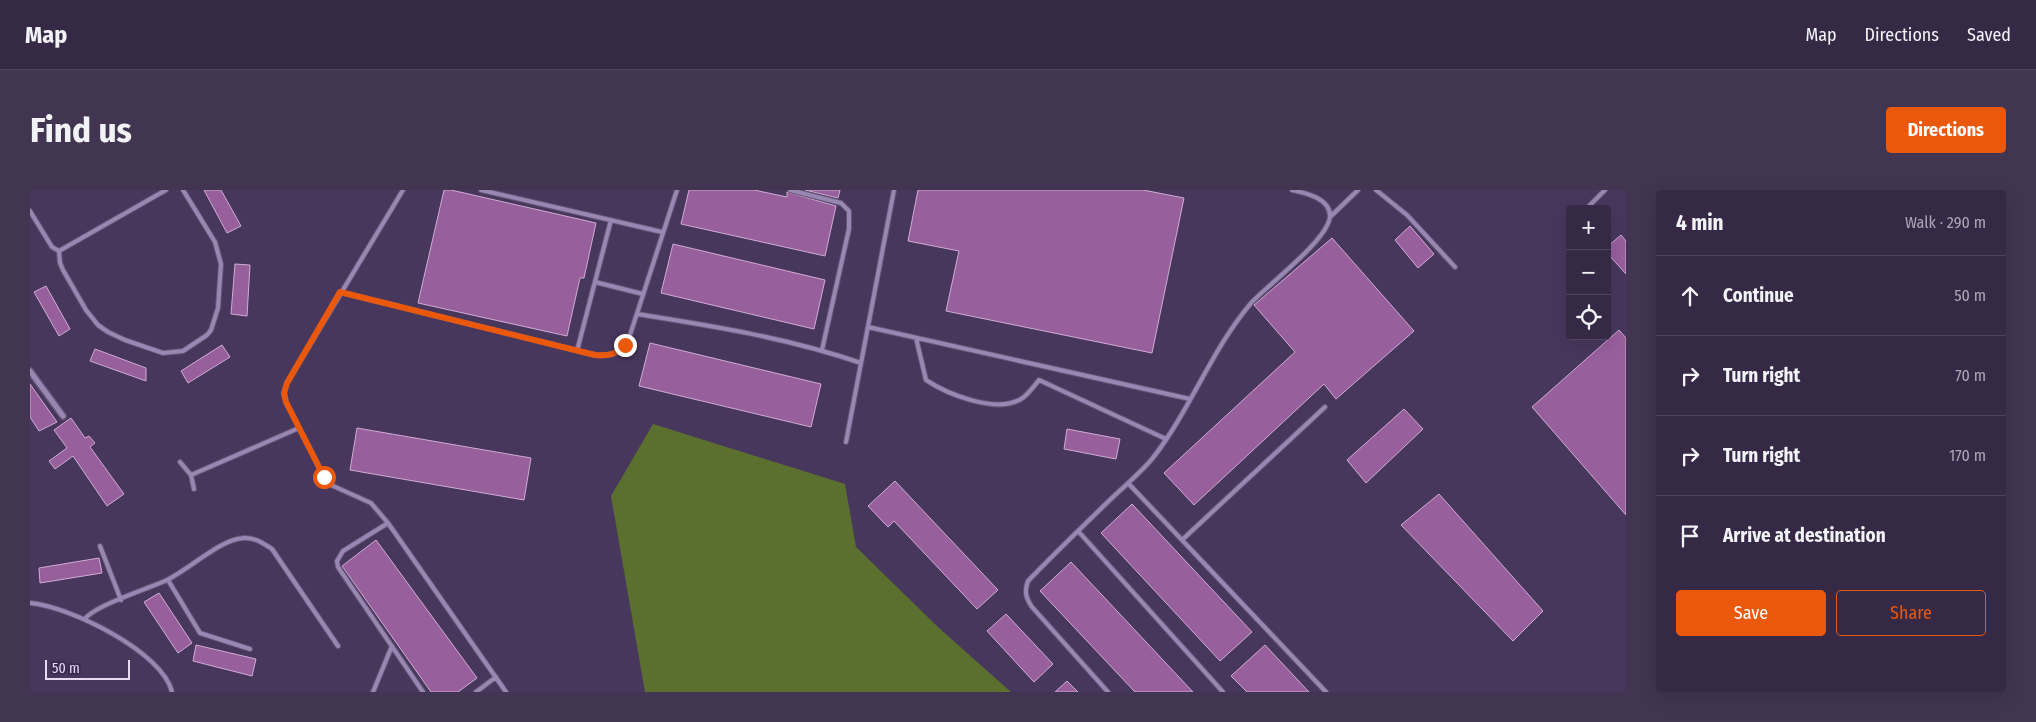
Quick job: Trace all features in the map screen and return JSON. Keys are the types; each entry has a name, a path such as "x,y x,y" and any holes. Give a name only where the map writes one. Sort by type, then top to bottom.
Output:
{"street":[{"path":"30,371 62,416"}],"lane":[{"path":"59,251 166,190"},
{"path":"59,251 63,270 86,310 98,325 126,340 163,353 183,351 207,335 211,330 218,308 221,264 215,242 183,190"},
{"path":"403,190 340,292 287,383 284,393 286,402 324,477 331,485 371,503 388,523 506,692"},
{"path":"481,190 662,232"},
{"path":"340,292 577,351 609,356 618,352 625,345 630,334 677,190"},
{"path":"790,190 842,203 849,211 849,229 822,350"},
{"path":"846,442 894,190"},
{"path":"1292,190 1319,199 1327,206 1330,217"},
{"path":"1108,692 1032,607 1026,598 1025,588 1028,581 1151,460 1166,439 1232,330 1251,304 1309,249 1325,229 1330,217 1358,190"},
{"path":"1376,190 1407,215 1455,267"},
{"path":"1590,205 1605,190"},
{"path":"30,212 52,248 59,251"},
{"path":"577,351 611,220"},
{"path":"595,282 643,294"},
{"path":"636,314 721,327 822,350 861,364"},
{"path":"868,327 1190,399"},
{"path":"916,338 926,380 942,391 972,401 1012,403 1022,398 1039,380 1166,439"},
{"path":"1182,540 1326,407"},
{"path":"191,475 299,428"},
{"path":"180,462 191,475 194,489"},
{"path":"1128,483 1326,692"},
{"path":"388,523 343,551 337,561 338,568 423,692"},
{"path":"1078,531 1223,692"},
{"path":"86,619 90,614 168,580 234,540 243,538 258,540 272,549 338,646"},
{"path":"100,546 121,600"},
{"path":"168,580 200,633 250,649"},
{"path":"30,603 60,609 107,630 147,658 163,673 172,692"},
{"path":"373,692 392,646"},
{"path":"476,692 496,677"}],"green space":[{"path":"653,424 845,484 856,547 939,628 1011,692 645,692 611,496"}],"building":[{"path":"204,190 221,190 241,226 227,233"},
{"path":"444,190 596,223 584,278 580,278 567,336 418,303"},
{"path":"689,190 754,190 787,197 787,192 836,206 825,256 681,224"},
{"path":"805,190 840,190 838,198"},
{"path":"918,190 1143,190 1184,198 1152,353 946,311 959,251 908,241"},
{"path":"1410,226 1434,254 1418,268 1395,240"},
{"path":"1621,235 1626,241 1626,274 1611,257 1611,244"},
{"path":"1332,238 1414,331 1336,399 1324,384 1194,505 1164,473 1295,352 1254,305"},
{"path":"673,244 825,280 814,329 661,293"},
{"path":"235,264 250,265 247,316 231,314"},
{"path":"46,286 70,329 59,336 34,292"},
{"path":"1619,330 1626,338 1626,515 1532,407 1608,340 1611,340 1611,337"},
{"path":"650,343 821,384 811,427 639,386"},
{"path":"222,345 230,357 188,383 181,371"},
{"path":"95,349 146,368 146,381 90,361"},
{"path":"30,384 57,422 39,431 30,417"},
{"path":"1404,409 1423,429 1366,483 1347,460"},
{"path":"71,418 85,438 89,436 95,443 90,447 124,494 107,506 73,456 55,469 49,461 67,448 54,430"},
{"path":"357,428 531,458 524,500 350,470"},
{"path":"1067,429 1120,439 1116,459 1064,449"},
{"path":"895,481 998,590 977,609 894,521 888,527 868,506"},
{"path":"1439,494 1543,611 1513,641 1401,525"},
{"path":"1132,504 1252,632 1220,661 1101,533"},
{"path":"376,540 477,678 458,692 431,692 342,566"},
{"path":"99,558 102,573 40,583 39,568"},
{"path":"1071,562 1193,692 1135,692 1040,591"},
{"path":"159,593 192,643 178,653 144,602"},
{"path":"1006,614 1053,664 1034,682 987,631"},
{"path":"196,645 256,659 252,676 193,661"},
{"path":"1265,645 1309,692 1247,692 1231,676"},
{"path":"1067,681 1078,692 1055,692"}],"route":[{"path":"324,477 286,402 284,393 287,383 340,292 595,355 609,356 618,352 625,345"}]}
